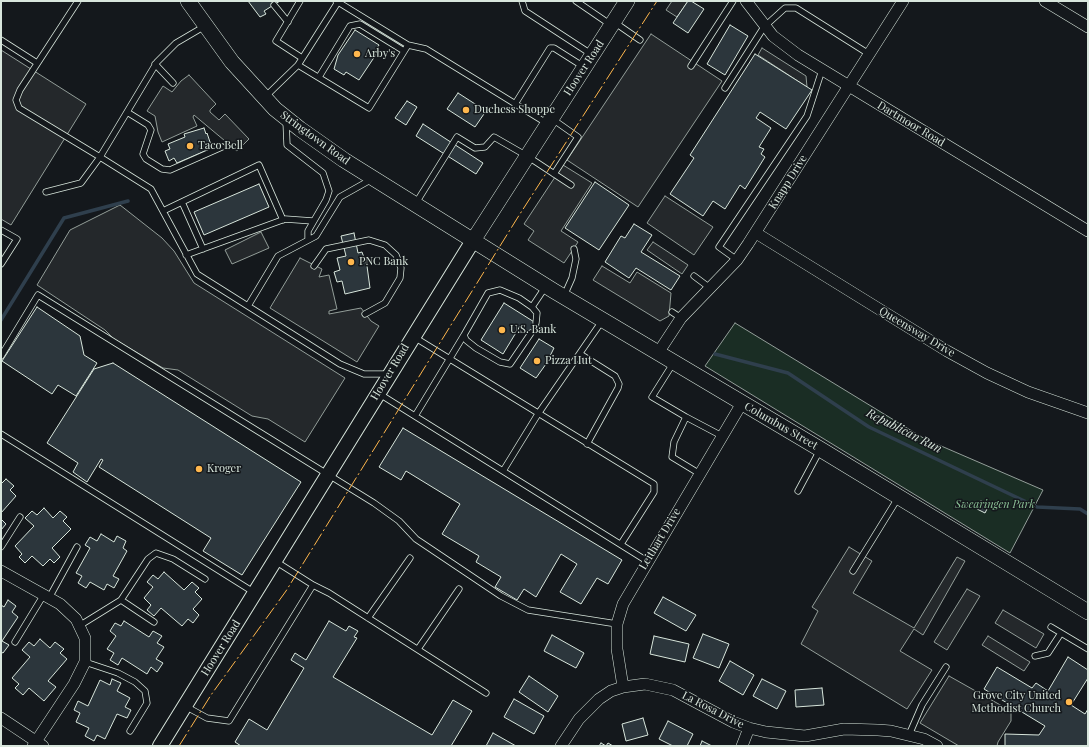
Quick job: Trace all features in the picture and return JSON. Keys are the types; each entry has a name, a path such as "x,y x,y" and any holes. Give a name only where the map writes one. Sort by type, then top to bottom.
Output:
{"main road":[{"name":"Stringtown Road","path":"188,1 232,62 264,97 286,118 344,160 474,239"},
{"name":"Hoover Road","path":"474,239 627,1"},
{"name":"Columbus Street","path":"474,239 546,286 899,496 1088,612"}],"street":[{"name":"Knapp Drive","path":"658,353 676,315 710,288 737,260 756,233 903,1"},
{"path":"1045,1 1088,27"},
{"name":"Dartmoor Road","path":"747,2 764,27 781,43 848,86 1088,231"},
{"name":"Queensway Drive","path":"756,233 987,373 1028,392 1088,413"},
{"name":"Hoover Road","path":"160,746 412,336 474,239"},
{"name":"Leithart Drive","path":"623,687 617,649 617,624 623,604 742,403"},
{"path":"1,572 60,604 76,619 85,638 85,662 74,684 37,744 1,718"},
{"name":"La Rosa Drive","path":"561,746 579,719 588,709 611,691 623,687 645,684 673,690 733,722 748,728 776,734 805,736 844,729 891,731 924,739 937,746"},
{"path":"742,746 748,728"}],"lane":[{"path":"78,1 20,90 16,100 19,108 151,189 197,274 340,364 364,374 389,374"},
{"path":"300,1 276,41 302,58"},
{"path":"264,97 298,65 337,1 408,46 426,49 515,104 578,137 554,174"},
{"path":"522,1 525,11 588,61"},
{"path":"576,1 640,40"},
{"path":"690,66 731,2"},
{"path":"274,5 288,22"},
{"path":"725,88 764,27 785,8 796,8 869,54"},
{"path":"319,77 350,26 360,24 404,51"},
{"path":"46,192 81,183 100,157 155,64 176,43 205,26"},
{"path":"1,40 37,63"},
{"path":"298,65 369,108 408,46"},
{"path":"515,104 550,48 554,48 588,61"},
{"path":"155,64 173,83"},
{"path":"737,260 719,247 807,116 822,70"},
{"path":"127,112 148,125 151,130 143,154 146,159 162,169 170,170 222,147"},
{"path":"286,118 287,145 323,173 329,190 326,200 308,231 308,239"},
{"path":"415,204 457,138 474,148 485,147 494,137 527,156 571,185"},
{"path":"163,211 258,165 282,220"},
{"path":"248,306 278,256 316,236 340,197 374,178"},
{"path":"182,202 203,249"},
{"path":"186,255 282,220 313,221"},
{"path":"1,230 17,239 1,264"},
{"path":"314,266 326,249 369,240 385,245 396,255 401,268 400,278 385,303 365,314"},
{"path":"564,296 572,278 576,259 574,249"},
{"path":"694,276 710,288"},
{"path":"532,307 546,286"},
{"path":"414,416 488,293 500,290 519,298 532,307 537,314 536,324"},
{"path":"1,356 38,295 328,474 399,521 416,539 501,596 528,610 617,624"},
{"path":"503,471 538,414 603,319"},
{"path":"464,335 466,340 476,348 500,362 510,364 531,333"},
{"path":"412,336 654,484 654,492 621,544"},
{"path":"580,354 615,376 619,384 587,444"},
{"path":"674,362 652,397 722,436"},
{"path":"378,393 648,561"},
{"path":"686,417 674,442 672,457 700,474"},
{"path":"1,434 255,593"},
{"path":"798,491 820,449"},
{"path":"853,571 899,496"},
{"path":"1,547 20,517"},
{"path":"15,642 46,597 77,547"},
{"path":"79,626 121,600 148,559 156,553 173,559 205,579"},
{"path":"368,618 410,558"},
{"path":"275,561 313,585 329,593 486,693"},
{"path":"185,706 207,718 229,721 313,585"},
{"path":"418,650 459,589"},
{"path":"121,600 154,622"},
{"path":"1051,627 1088,649"},
{"path":"1035,656 1048,654 1061,633"},
{"path":"85,662 118,673 135,682 145,692 147,702 130,731"},
{"path":"909,735 922,705 946,668"}],"green space":[{"name":"Swearingen Park","path":"735,323 925,439 1043,490 1010,553 705,366"}],"shaded area":[{"path":"672,1 688,1 677,17 666,10"},
{"path":"651,34 722,81 638,207 567,160"},
{"path":"762,48 806,76 807,87 758,55"},
{"path":"1,50 86,104 11,225 1,219"},
{"path":"189,75 216,104 210,112 219,120 225,114 249,139 237,151 194,115 193,117 197,126 162,142 158,132 155,116 147,111 163,86 172,92 181,81"},
{"path":"563,165 592,183 561,231 578,242 564,263 528,240 534,231 524,224"},
{"path":"665,196 713,227 694,255 647,223"},
{"path":"120,205 162,238 174,251 194,283 345,378 305,442 268,419 252,416 178,370 163,368 114,339 105,330 37,285 70,230"},
{"path":"261,232 269,248 232,264 225,250"},
{"path":"653,242 688,265 682,274 647,250"},
{"path":"300,258 322,269 319,277 329,275 337,309 329,311 329,314 361,308 371,321 379,326 357,362 270,308"},
{"path":"602,266 630,283 637,272 671,293 669,316 660,321 593,280"},
{"path":"849,547 872,561 853,593 914,628 957,557 965,561 923,635 914,629 900,651 932,670 907,709 801,644 818,611 812,607"},
{"path":"967,589 980,596 947,650 934,642"},
{"path":"1003,610 1044,634 1036,648 995,623"},
{"path":"988,636 1030,662 1024,671 982,645"},
{"path":"949,676 1011,711 1011,721 997,746 959,746 920,723"}],"building":[{"path":"248,1 280,1 264,11 266,14 260,17"},
{"path":"688,1 691,1 704,9 688,33 673,23"},
{"path":"730,25 748,36 725,75 707,64"},
{"name":"Arby's","path":"355,30 379,45 375,52 377,53 359,80 346,72 344,75 334,69 338,55"},
{"path":"755,54 812,90 786,129 760,112 756,118 771,128 759,147 764,149 761,154 765,157 745,189 740,185 725,209 713,201 703,216 670,194 694,158 690,155"},
{"name":"Duchess Shoppe","path":"458,93 486,111 475,127 447,109"},
{"path":"407,101 417,107 406,125 395,118"},
{"path":"423,124 483,163 476,174 416,136"},
{"name":"Taco Bell","path":"204,128 212,148 177,163 174,158 169,161 165,151 170,149 168,144 185,137 184,134"},
{"path":"595,182 629,205 599,250 565,228"},
{"path":"259,184 269,207 204,235 194,212"},
{"path":"634,224 652,235 641,252 680,276 671,290 636,268 629,278 605,262 621,236 625,238"},
{"name":"PNC Bank","path":"354,233 358,253 362,252 367,266 370,288 345,294 342,281 337,282 334,272 340,270 337,258 346,256 341,236"},
{"name":"U.S. Bank","path":"504,303 539,325 533,335 520,326 503,354 481,340"},
{"path":"37,307 80,336 84,355 97,363 76,396 58,385 52,394 2,361"},
{"name":"Pizza Hut","path":"539,339 554,348 550,356 551,357 536,378 520,368"},
{"path":"113,363 301,482 242,575 203,551 211,538 99,467 103,460 101,459 87,482 73,472 78,463 47,443 94,369"},
{"path":"403,428 622,560 608,584 597,578 581,604 560,592 577,564 561,554 536,597 524,589 517,600 495,587 501,577 476,562 479,556 442,534 460,504 406,471 401,480 379,467"},
{"path":"6,479 14,486 10,490 16,496 1,513 1,484"},
{"path":"981,501 989,505 985,513 977,509"},
{"path":"44,508 53,518 60,511 67,517 63,521 71,529 52,548 60,557 54,563 50,559 43,566 32,556 25,563 19,557 22,554 15,546 34,526 25,518 32,511 37,515"},
{"path":"1,519 6,524 1,530"},
{"path":"101,534 114,542 117,536 126,541 123,548 127,551 113,576 119,579 114,588 107,584 104,590 90,582 86,588 78,583 82,576 76,573 90,548 85,545 90,537 97,541"},
{"path":"164,572 184,590 192,582 199,588 195,592 202,599 193,609 199,615 193,623 188,619 182,626 161,608 154,616 147,610 151,605 144,598 153,587 147,582 153,575 158,579"},
{"path":"663,597 696,615 686,631 654,613"},
{"path":"8,600 16,606 12,612 18,617 2,641 9,645 3,653 1,652 1,605 4,607"},
{"path":"124,621 149,637 153,631 162,636 157,643 164,647 156,659 163,663 157,672 151,667 147,674 122,658 118,665 110,660 114,653 107,649 116,636 110,631 115,623 121,626"},
{"path":"329,621 346,631 349,626 358,631 354,637 357,638 333,677 432,735 453,700 472,711 451,746 241,746 235,742 249,719 267,730 304,668 291,660 295,653 306,660"},
{"path":"703,634 729,644 719,668 693,658"},
{"path":"552,635 584,653 576,668 544,651"},
{"path":"654,636 689,644 685,662 650,654"},
{"path":"40,639 50,648 55,642 64,649 60,653 67,659 48,681 56,687 44,701 29,688 23,695 15,688 19,684 12,678 30,657 22,650 29,642 34,646"},
{"path":"1068,657 1088,670 1088,678 1071,705 1085,714 1088,709 1088,746 1005,746 1005,734 1039,735 1045,726 984,689 997,667 1032,688 1036,683 1048,691"},
{"path":"730,661 754,675 743,695 719,681"},
{"path":"529,676 558,696 548,712 519,692"},
{"path":"112,679 121,683 117,691 130,698 125,707 131,710 127,718 117,714 105,739 97,735 94,741 85,736 89,728 76,722 80,713 74,710 78,701 88,706 100,680 110,685"},
{"path":"762,679 786,691 777,709 753,696"},
{"path":"822,688 824,705 796,707 795,690"},
{"path":"514,699 544,716 534,734 504,717"},
{"path":"643,718 648,735 626,741 622,724"},
{"path":"668,721 693,734 687,746 673,746 659,739"},
{"path":"493,733 516,746 486,746"},
{"path":"702,741 712,746 700,746"},
{"path":"601,743 606,746 599,746"},
{"path":"608,743 613,746 606,746"}],"waterway":[{"name":"Republican Run","path":"1,320 64,218 128,201"},
{"name":"Republican Run","path":"715,354 788,373 869,427 1037,507 1080,509 1088,514"}],"power":[{"path":"179,746 211,695 286,591 518,217 657,1"}],"place":[{"name":"Arby's","path":"357,54"},
{"name":"Duchess Shoppe","path":"466,110"},
{"name":"Taco Bell","path":"190,146"},
{"name":"PNC Bank","path":"351,262"},
{"name":"U.S. Bank","path":"502,330"},
{"name":"Pizza Hut","path":"537,361"},
{"name":"Kroger","path":"199,469"},
{"name":"Grove City United Methodist Church","path":"1069,702"}]}
